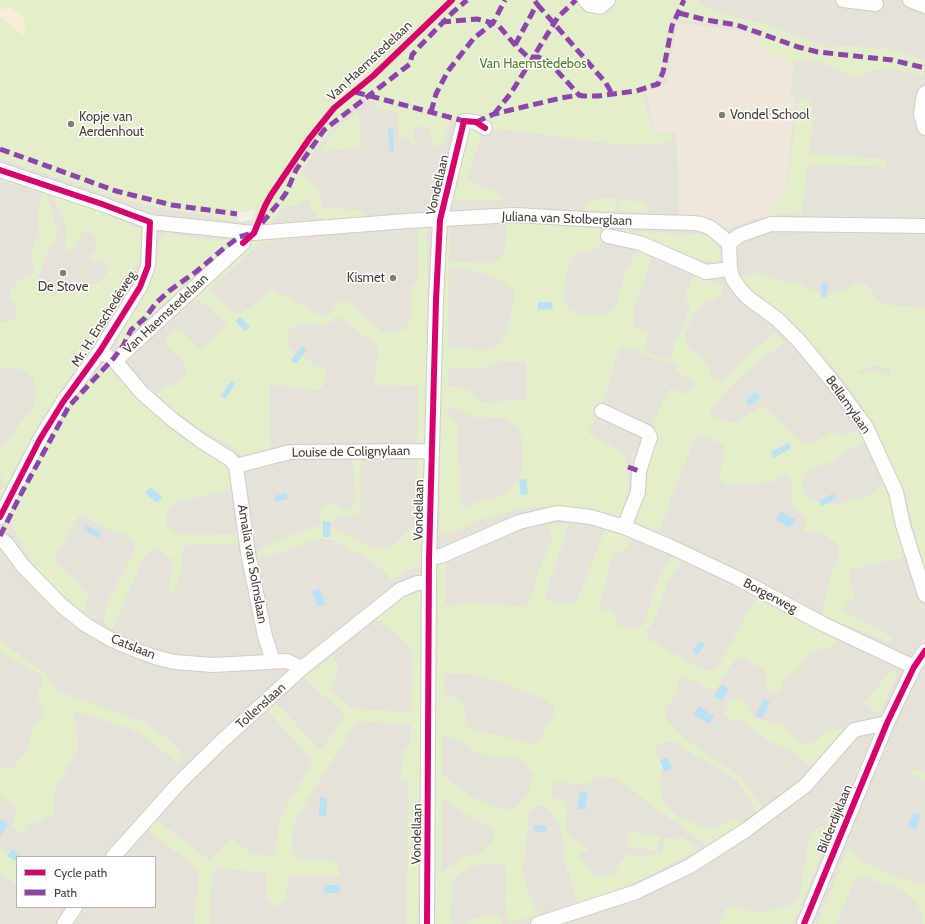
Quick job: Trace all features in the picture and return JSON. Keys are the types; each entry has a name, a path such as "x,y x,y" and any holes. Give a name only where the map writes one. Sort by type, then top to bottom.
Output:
{"street":[{"path":"585,0 590,5 600,7 608,0"},
{"path":"844,0 876,4"},
{"path":"925,93 921,114 925,128"},
{"name":"Vondellaan","path":"427,924 429,558 436,300 440,220 464,121 476,122 485,128"},
{"path":"0,170 102,204 150,222"},
{"name":"Juliana van Stolberglaan","path":"150,222 254,232 515,215 701,224 710,228 729,243"},
{"name":"Mr. H. Enschedéweg","path":"0,517 40,440 63,402 100,351 140,287 148,266 150,222"},
{"path":"729,243 740,235 771,224 925,226"},
{"path":"608,236 640,243 706,272 730,269"},
{"name":"Van Haemstedelaan","path":"116,361 242,243"},
{"name":"Bellamylaan","path":"729,243 730,269 733,279 747,297 777,319 800,342 832,381 866,427 896,492 903,525 925,595"},
{"path":"100,351 116,361 142,393 173,420 200,440 230,459 236,466"},
{"path":"602,411 647,432 650,437 639,471 638,492 624,527"},
{"name":"Louise de Colignylaan","path":"236,466 290,452 432,452"},
{"name":"Amalia van Solmslaan","path":"236,466 248,553 265,636 273,661"},
{"name":"Borgerweg","path":"429,558 441,556 519,522 557,513 591,517 624,527 669,546 737,578 823,624 914,667"},
{"name":"Catslaan","path":"0,539 6,543 23,566 62,606 86,625 110,639 155,657 174,662 213,665 286,661 302,668"},
{"name":"Tollenslaan","path":"113,856 179,783 222,741 302,668 400,590 417,583 429,583"},
{"name":"Bilderdijklaan","path":"804,924 887,723 914,667 925,651"},
{"path":"538,924 636,892 690,866 746,830 805,786 854,730 887,723"},
{"path":"64,924 74,908"}],"shaded area":[{"path":"0,0 64,179 138,203 240,222 252,220 271,225 317,146 360,98 451,120 563,0 925,0 925,924 0,924"},
{"name":"Vondel School","path":"677,23 752,32 796,46 790,95 796,97 783,213 752,219 729,229 714,221 697,216 679,216 677,147 675,133 655,134 645,91 667,84"}],"green space":[{"name":"Van Haemstedebos","path":"0,0 698,0 701,4 711,9 734,17 767,24 829,48 842,46 888,48 925,61 925,69 922,77 900,70 886,69 875,70 855,78 833,67 809,59 786,65 786,57 773,54 759,48 760,39 752,36 749,38 746,29 671,19 661,77 655,84 642,89 654,135 672,134 671,142 634,145 615,144 489,128 482,134 468,178 480,186 497,191 504,200 453,201 450,198 465,120 451,120 443,145 434,148 428,127 413,127 415,150 408,138 399,137 397,112 378,107 375,102 360,98 317,146 302,171 318,190 323,208 362,210 368,219 328,223 311,211 308,197 295,206 280,208 271,225 252,220 254,208 249,211 232,211 240,222 138,203 0,158"},
{"path":"803,97 809,100 813,107 814,116 809,154 886,159 887,167 807,164 802,215 768,213 771,205 782,198 787,187 798,102 799,99"},
{"path":"359,110 360,147 321,152 333,132"},
{"path":"46,193 52,209 53,221 57,227 58,234 49,249 38,280 49,293 61,294 82,284 97,283 107,273 108,266 105,261 91,262 92,254 97,247 94,237 89,230 82,233 72,251 65,248 66,224 55,202 54,194 124,219 135,229 141,228 144,247 139,261 111,316 88,353 65,385 0,507 0,490 4,486 0,473 0,449 34,406 36,391 34,380 28,374 18,369 0,367 0,323 13,320 16,316 17,307 10,299 10,290 24,277 30,276 33,273 34,269 31,261 32,253 39,229 37,211 42,195"},
{"path":"600,198 616,198 615,211 584,211 587,202"},
{"path":"620,199 644,202 649,207 649,212 619,211"},
{"path":"508,218 611,228 605,234 600,245 591,251 581,252 572,257 563,288 564,301 568,309 577,313 597,316 606,314 613,309 617,302 626,270 631,265 638,246 652,251 647,275 639,293 633,313 633,322 637,330 649,333 644,350 658,358 671,357 675,341 679,336 690,306 686,298 686,293 695,271 704,275 711,282 722,285 722,294 712,300 706,301 698,310 685,333 689,348 705,361 714,380 723,380 752,351 776,333 785,342 759,361 735,382 717,402 710,414 711,416 721,420 736,423 761,406 770,411 804,445 813,444 830,432 845,435 858,430 864,442 849,450 837,459 804,474 802,487 807,496 812,500 832,504 843,503 869,495 883,484 891,504 905,557 852,569 850,571 849,579 855,600 848,602 844,609 845,613 893,637 889,642 823,616 831,572 837,564 839,558 837,544 820,531 804,531 806,521 792,505 792,484 789,477 780,477 773,482 726,485 723,483 719,475 725,449 722,443 697,435 696,436 672,495 660,531 627,519 650,430 665,396 670,389 686,394 689,393 694,385 689,378 675,371 678,364 670,360 668,364 638,351 620,346 603,402 598,408 597,416 588,433 624,453 628,467 627,478 629,489 620,517 581,509 541,507 518,510 480,520 449,535 441,535 442,229 449,221 449,262 488,263 498,260 504,253","holes":["449,266 486,274 498,279 514,290 515,295 508,327 499,345 496,347 483,350 448,347","500,362 526,362 527,400 480,402 471,391 465,388 448,386 448,368 465,369 494,366","448,406 474,417 504,418 517,427 521,435 523,459 522,469 519,480 506,493 499,497 471,504 468,508 461,506 457,424 453,417 448,416"]},
{"path":"418,222 425,226 427,242 427,445 417,446 418,386 374,385 376,363 379,357 378,349 374,342 341,318 321,327 309,323 299,323 290,329 287,334 288,345 291,350 299,356 323,367 326,373 322,388 317,390 308,391 281,385 272,386 269,393 271,451 245,458 233,447 195,426 156,394 166,387 183,379 186,373 184,362 166,346 165,341 167,336 175,329 181,330 200,350 227,324 199,300 195,303 191,297 252,238 288,236 288,240 261,242 209,290 235,313 242,313 272,289 320,315 326,316 331,313 336,303 342,301 353,306 383,332 392,333 405,329 412,316 412,286 418,277"},
{"path":"611,228 633,232 701,234 710,237 714,241 723,254 723,260 715,262 703,260 641,237"},
{"path":"163,233 173,233 208,239 237,240 120,348 117,346 116,338 153,270 158,258 159,240"},
{"path":"759,272 786,283 800,283 813,291 826,295 839,292 858,282 867,285 881,303 925,309 925,587 915,534 907,504 881,440 859,400 829,362 800,332 770,309 742,283 742,276 745,278","holes":["872,366 890,368 891,376 880,372 865,371 860,374 858,371"]},
{"path":"104,368 111,370 131,388 230,462 234,489 173,504 169,509 166,519 167,525 171,530 186,535 239,534 240,544 186,545 182,550 181,571 176,589 171,593 168,591 173,560 155,548 145,555 112,629 106,626 104,618 106,608 135,549 134,541 125,535 98,525 85,515 81,514 79,516 54,559 80,584 88,595 84,613 38,571 18,537 13,527 13,522 7,517 13,503 69,403 83,383"},
{"path":"352,456 361,456 360,514 340,517 331,525 335,529 369,546 382,549 388,548 402,538 409,529 415,527 417,456 427,456 423,566 408,571 392,581 384,571 369,560 335,541 320,538 276,554 255,557 258,551 266,546 280,539 320,524 320,514 323,507 334,504 340,509 346,511 352,507 356,498"},
{"path":"546,524 569,524 544,599 575,605 605,530 633,538 627,548 615,554 608,569 607,581 599,605 601,610 610,611 615,614 615,624 622,627 634,629 642,625 646,619 655,588 662,571 673,555 682,560 666,587 654,621 646,632 649,639 701,669 710,670 717,667 756,598 817,629 838,637 837,643 831,647 812,652 807,656 793,674 787,675 778,694 768,691 764,686 767,677 763,669 744,658 736,660 732,664 716,689 705,688 686,677 680,679 677,688 678,690 666,709 666,718 689,742 739,775 759,801 762,809 756,814 751,801 738,782 723,771 697,757 673,741 662,743 657,746 656,750 662,766 660,789 664,801 669,809 680,817 705,828 715,829 732,819 739,820 744,823 707,846 677,823 659,812 634,791 614,778 598,777 587,784 553,782 551,797 567,802 565,830 573,839 589,849 578,855 596,878 612,874 627,854 639,857 662,852 664,838 681,837 700,849 640,880 578,903 564,859 565,847 560,828 557,821 546,807 538,805 531,811 528,817 526,849 522,867 528,891 538,915 509,923 505,904 506,869 504,865 501,864 484,863 473,866 456,876 453,882 450,914 452,924 431,924 436,563 445,563 445,605 477,603 526,605 531,599 538,572 550,545 552,537","holes":["444,674 467,674 495,680 547,701 553,706 555,710 554,714 539,741 534,744 471,729 468,727 463,705 459,699 444,695","443,735 492,758 496,759 501,756 521,760 533,775 530,788 521,803 512,809 501,809 474,798 442,775","442,798 460,811 489,826 493,832 493,839 491,843 479,853 463,858 445,869 441,878"]},
{"path":"423,582 418,924 406,924 409,780 400,779 405,747 410,745 411,725 357,721 296,818 292,830 292,853 298,859 339,862 339,876 289,875 285,900 280,905 273,905 267,900 267,873 216,868 212,873 209,924 194,924 199,880 195,867 142,825 151,815 209,860 232,838 252,854 275,856 279,824 286,807 313,761 266,709 274,701 321,750 345,715 303,677 307,673 318,670 332,655 337,663 337,673 330,689 352,708 411,713 413,650 382,621 354,622"},
{"path":"0,640 44,673 57,692 144,722 164,736 185,755 177,763 150,740 131,729 75,711 78,744 77,751 55,789 53,801 55,812 54,815 50,818 46,817 39,823 32,823 28,825 24,834 11,826 18,808 0,795 0,767 8,769 13,767 26,752 32,729 43,715 43,710 36,700 42,683 42,678 41,675 0,652"},
{"path":"892,670 897,674 880,714 863,703"},
{"path":"736,698 746,703 753,716 756,718 786,727 795,740 802,745 814,742 828,729 842,728 848,732 812,769 797,755 770,742 741,720 729,720 724,714 724,709 728,702"},
{"path":"913,769 925,773 925,780 912,774"},
{"path":"835,822 793,924 719,924 726,909 731,906 758,913 793,904 800,893 808,840 811,834 814,830"},
{"path":"629,831 660,836 657,851 627,846"},
{"path":"849,846 861,860 885,872 920,884 925,883 925,924 923,924 923,917 915,902 902,890 857,875 836,924 817,924"},
{"path":"0,847 16,857 16,884 0,874"},
{"path":"496,914 499,915 502,920 502,924 464,924 472,919"}],"sand":[{"path":"10,7 23,16 26,35 21,34 0,16 0,10"}],"water":[{"path":"388,129 393,129 394,153 390,153"},
{"path":"821,283 828,283 827,297 821,297"},
{"path":"538,302 552,302 553,309 538,310"},
{"path":"240,317 250,327 245,331 235,321"},
{"path":"302,346 307,349 296,364 291,360"},
{"path":"231,381 235,384 225,399 221,396"},
{"path":"757,392 760,398 751,405 748,405 746,402 747,399"},
{"path":"788,443 791,448 774,458 771,452"},
{"path":"526,479 528,494 521,495 519,480"},
{"path":"150,487 162,497 157,503 145,493"},
{"path":"286,493 288,499 275,502 274,496"},
{"path":"834,493 836,498 822,506 819,501"},
{"path":"780,511 795,519 790,528 776,520"},
{"path":"323,521 331,522 330,537 323,537"},
{"path":"86,525 101,533 98,538 84,530"},
{"path":"320,589 325,604 317,607 312,591"},
{"path":"700,641 705,644 698,655 692,651"},
{"path":"722,684 729,689 722,701 714,696"},
{"path":"764,699 770,702 762,718 756,716"},
{"path":"699,706 714,716 709,724 693,714"},
{"path":"668,757 672,769 664,772 660,760"},
{"path":"580,791 588,792 585,810 577,809"},
{"path":"320,797 327,798 326,816 319,816"},
{"path":"913,813 921,816 916,830 908,827"},
{"path":"1,819 8,824 0,837 0,821"},
{"path":"534,825 547,826 546,833 533,831"},
{"path":"12,849 22,856 16,856 16,861 7,856"},
{"path":"324,885 340,885 340,893 324,893"}],"marked path":[{"path":"262,223 286,193 296,170 324,130 410,64 412,55 419,47 452,13 467,0"},
{"path":"431,112 436,94 448,71 474,38 493,23 505,0"},
{"path":"494,114 511,93 558,17 576,0"},
{"path":"476,122 494,114 561,98 579,95 598,96 636,91 658,84 663,72 672,26 684,0"},
{"path":"515,45 537,4 535,1"},
{"path":"537,4 606,83 612,94"},
{"path":"679,13 706,20 737,25 798,47 818,52 892,60 925,68"},
{"path":"441,22 477,19 499,26 515,45 528,57 538,57 549,62 579,95"},
{"path":"355,92 464,121"},
{"path":"0,149 116,191 172,205 237,214"},
{"path":"0,536 69,406 113,359 123,346 131,330 145,318 156,303 169,291 197,271 239,237 249,234"},
{"path":"628,467 639,471"}],"cycle path":[{"path":"243,243 254,233 271,195 309,139 334,108 373,76 452,0"},
{"path":"427,924 429,558 436,300 440,220 464,121 476,122 485,128"},
{"path":"0,170 102,204 150,222 148,266 140,287 100,351 63,402 40,439 0,517"},
{"path":"804,924 887,723 914,667 925,651"}],"place":[{"name":"Vondel School","path":"722,115"},
{"name":"Kopje van Aerdenhout","path":"71,124"},
{"name":"De Stove","path":"63,273"},
{"name":"Kismet","path":"393,278"}]}
